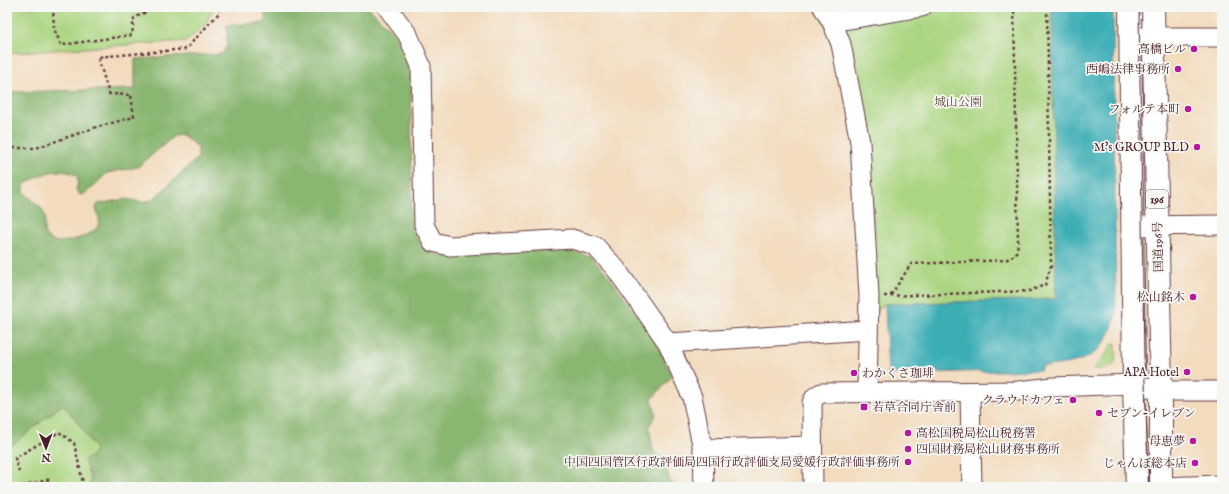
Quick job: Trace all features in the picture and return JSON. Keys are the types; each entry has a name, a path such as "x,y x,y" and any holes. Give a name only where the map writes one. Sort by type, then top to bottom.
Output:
{"highway":[{"name":"国道196号","path":"1130,7 1134,384 1137,487"},
{"name":"国道196号","path":"1153,7 1161,391 1159,487"}],"street":[{"path":"387,7 408,35 421,66 424,225 433,242 450,246 572,239 595,246 616,269 668,343 692,397 703,449 704,487"},
{"path":"867,392 869,296 860,142 841,44 827,15 922,7"},
{"path":"1131,37 1222,37"},
{"path":"1133,226 1222,225"},
{"path":"668,343 868,330"},
{"path":"813,487 813,400 820,394 867,392 1018,391 1053,387 1134,384 1161,391 1222,391"},
{"path":"970,392 972,487"},
{"path":"703,449 812,446"},
{"path":"1159,487 1222,485"}],"path":[{"path":"53,7 54,29 61,45 132,35 134,18 156,7"},
{"path":"7,148 36,148 97,127 134,117 131,95 109,94 98,57 186,49 219,13 221,7"},
{"path":"890,296 911,264 1006,260 1016,254 1018,243 1014,8 1021,7"},
{"path":"869,296 1029,291 1045,285 1051,266 1047,7"},
{"path":"19,472 15,458 59,432 74,443 84,487 87,487"},
{"path":"22,482 23,487 51,479"}],"green space":[{"path":"7,7 213,7 213,9 205,25 187,41 10,53"},
{"path":"265,7 368,7 397,36 411,73 412,228 420,243 431,252 443,256 558,249 591,256 608,275 654,337 672,376 652,399 656,415 649,426 653,451 664,459 670,481 677,487 89,487 91,480 84,460 92,456 95,448 63,404 7,449 7,92 135,89 135,59 222,54 227,46 227,25 265,23","holes":["183,135 198,148 198,158 152,200 143,202 125,199 98,204 96,208 99,224 96,228 85,236 70,241 56,242 46,237 44,234 45,216 42,209 24,192 24,185 37,177 50,172 63,171 77,176 78,182 76,190 80,195 86,193 107,173 138,167 174,136"]},
{"name":"城山公園","path":"814,7 1052,7 1056,299 885,304 876,312 870,141 844,31 829,31"},
{"path":"1113,343 1116,343 1116,357 1113,365 1106,368 1092,369 1104,357"},
{"path":"63,404 95,448 96,487 7,487 7,449"}],"water":[{"path":"1052,7 1113,7 1116,311 1107,338 1100,348 1081,360 1056,365 1041,366 1041,370 888,374 885,304 1056,299"}],"tram line":[{"path":"1139,7 1144,356 1149,487"}],"place":[{"name":"高橋ビル","path":"1194,49"},
{"name":"西嶋法律事務所","path":"1178,69"},
{"name":"フォルテ本町","path":"1188,109"},
{"name":"M's GROUP BLD","path":"1197,147"},
{"name":"松山銘木","path":"1193,297"},
{"name":"APA Hotel","path":"1187,372"},
{"name":"わかくさ珈琲","path":"854,373"},
{"name":"クラウドカフェ","path":"1073,400"},
{"name":"若草合同庁舎前","path":"864,407"},
{"name":"セブン-イレブン","path":"1099,413"},
{"name":"高松国税局松山税務署","path":"908,433"},
{"name":"母恵夢","path":"1193,441"},
{"name":"四国財務局松山財務事務所","path":"908,449"},
{"name":"中国四国管区行政評価局四国行政評価支局愛媛行政評価事務所","path":"908,462"},
{"name":"じゃんぼ総本店","path":"1195,463"}]}
